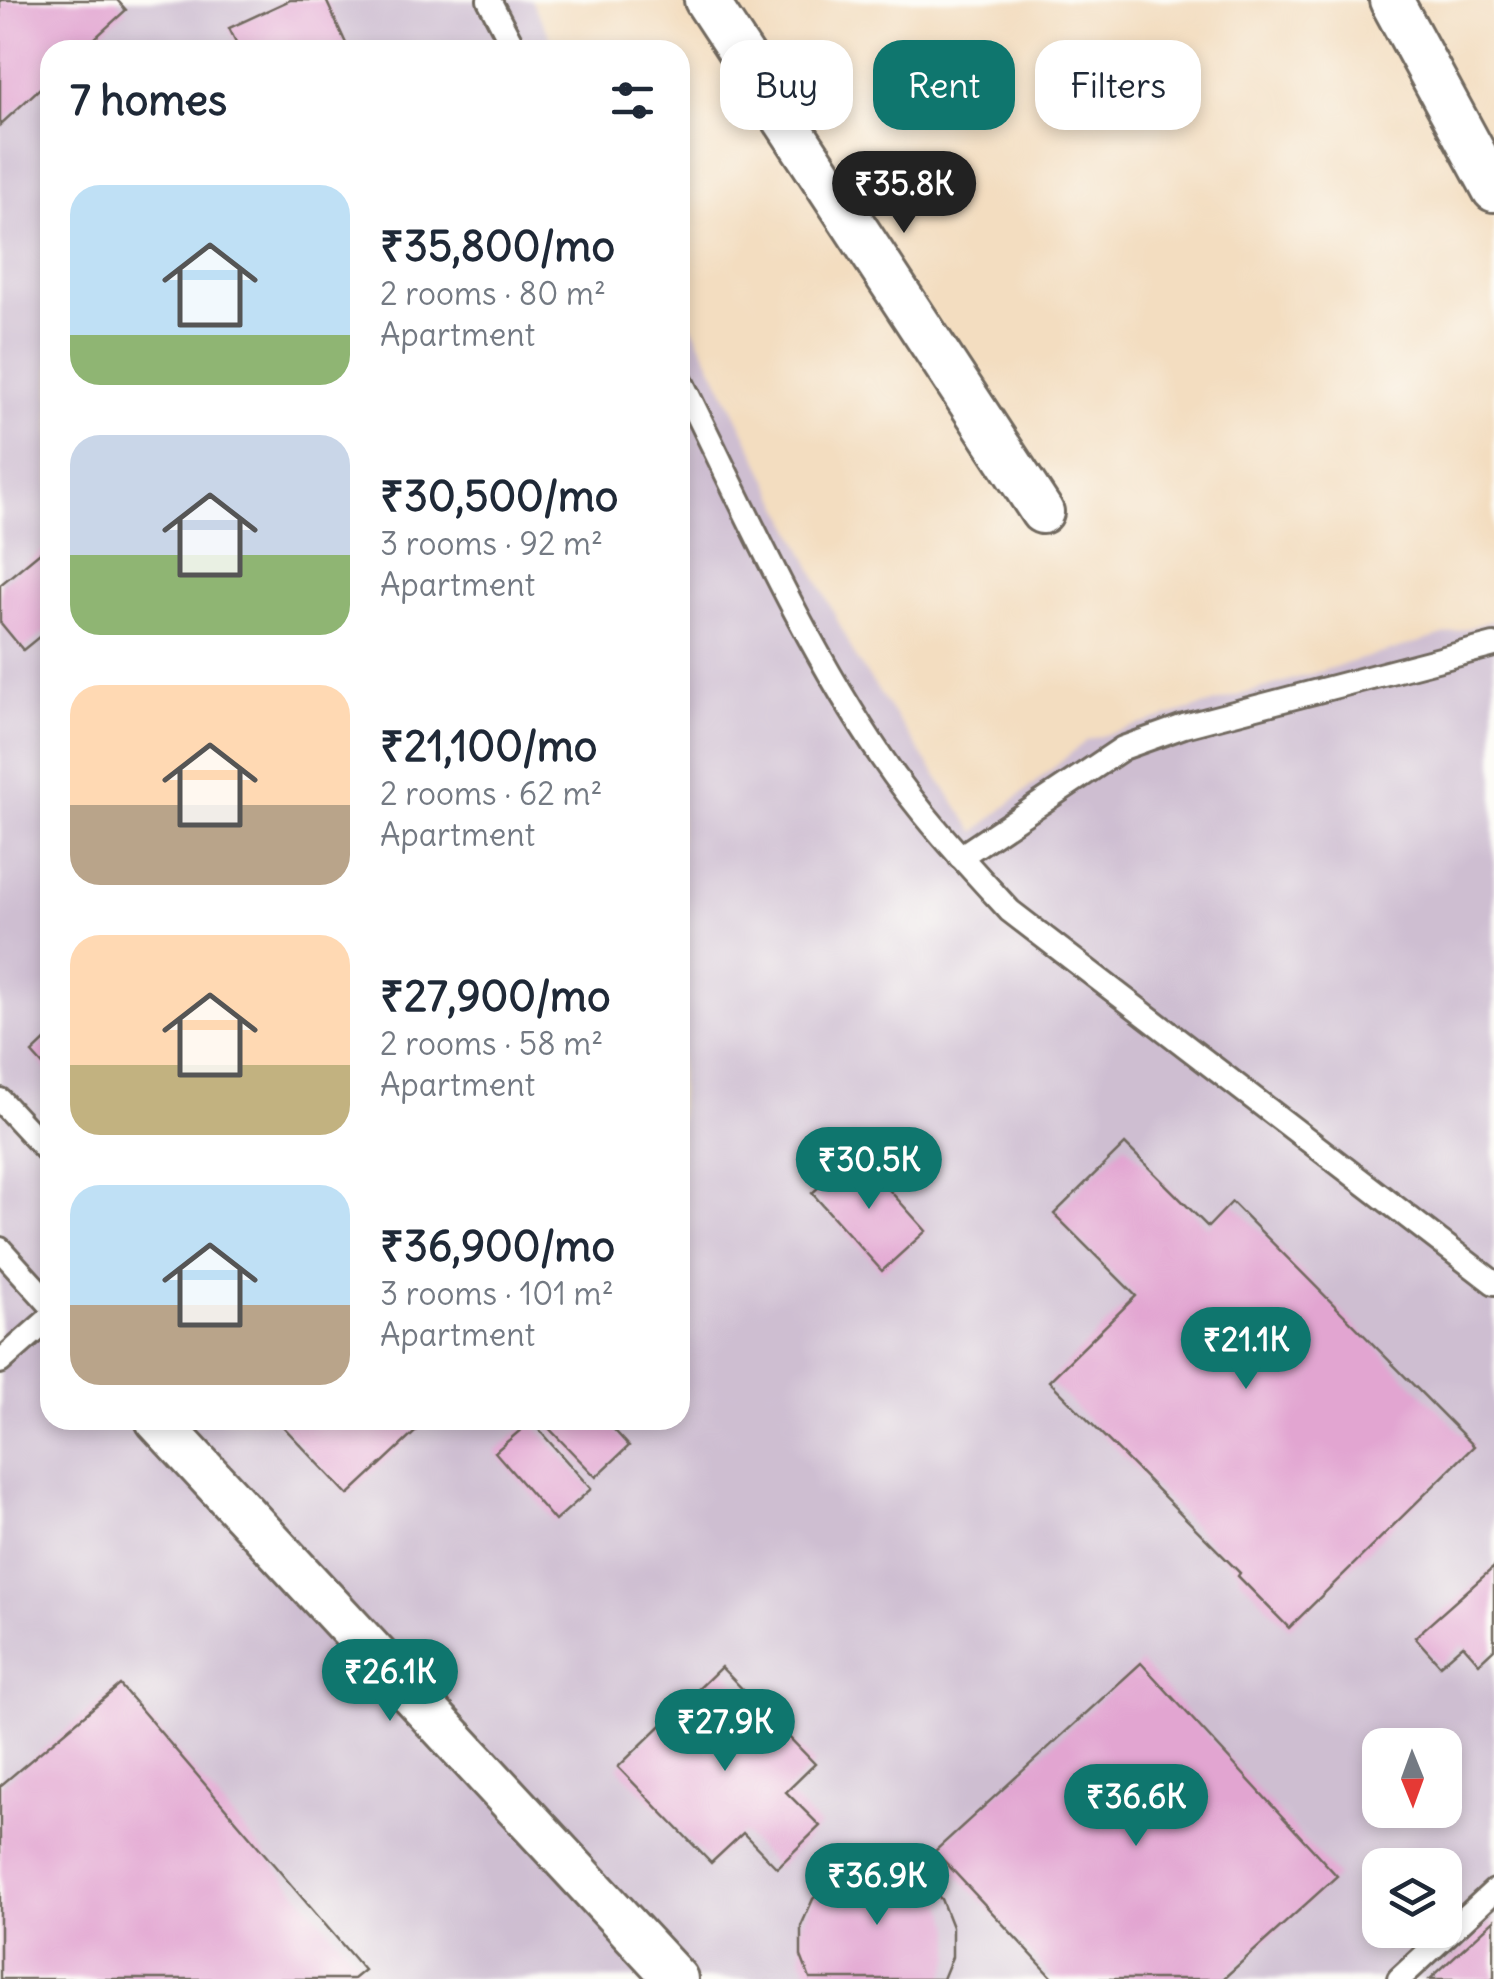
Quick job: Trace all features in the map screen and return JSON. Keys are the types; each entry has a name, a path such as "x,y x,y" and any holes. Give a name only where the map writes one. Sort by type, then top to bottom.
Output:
{"street":[{"path":"706,0 1042,512"},
{"path":"1391,0 1494,190"},
{"path":"166,1430 676,1979"}],"lane":[{"path":"490,0 509,40"},
{"path":"690,399 827,671 884,762 1010,911 1494,1283"},
{"path":"960,856 1124,748 1184,726 1494,645"},
{"path":"0,1100 40,1143"},
{"path":"0,1249 40,1293"},
{"path":"0,1362 40,1327"},
{"path":"1400,1979 1494,1891"}],"shaded area":[{"path":"0,0 531,0 552,40 40,40 40,1430 690,1430 690,321 857,660 975,832 1087,740 1494,620 1494,1979 0,1979"}],"building":[{"path":"0,0 117,0 126,10 93,40 40,40 40,88 0,125"},
{"path":"290,0 326,0 344,40 235,40 229,28"},
{"path":"40,552 40,636 23,650 0,622 0,585"},
{"path":"40,1045 40,1062 32,1053"},
{"path":"1125,1144 1208,1227 1232,1202 1474,1446 1289,1628 1238,1576 1240,1573 1049,1381 1136,1296 1054,1214"},
{"path":"857,1154 926,1231 882,1271 812,1193"},
{"path":"286,1430 417,1430 348,1495"},
{"path":"521,1430 539,1430 591,1489 555,1521 495,1452"},
{"path":"551,1430 614,1430 629,1446 596,1477"},
{"path":"1494,1567 1494,1649 1479,1663 1463,1645 1440,1665 1415,1637"},
{"path":"1141,1663 1337,1876 1223,1979 1054,1979 935,1851"},
{"path":"721,1667 815,1764 786,1792 820,1826 777,1868 743,1833 711,1863 618,1767"},
{"path":"120,1685 364,1970 353,1979 0,1979 0,1786"},
{"path":"862,1866 892,1866 920,1879 941,1899 952,1927 952,1957 943,1979 810,1979 801,1956 801,1926 813,1899 834,1877"},
{"path":"1494,1920 1494,1979 1430,1979"}]}
